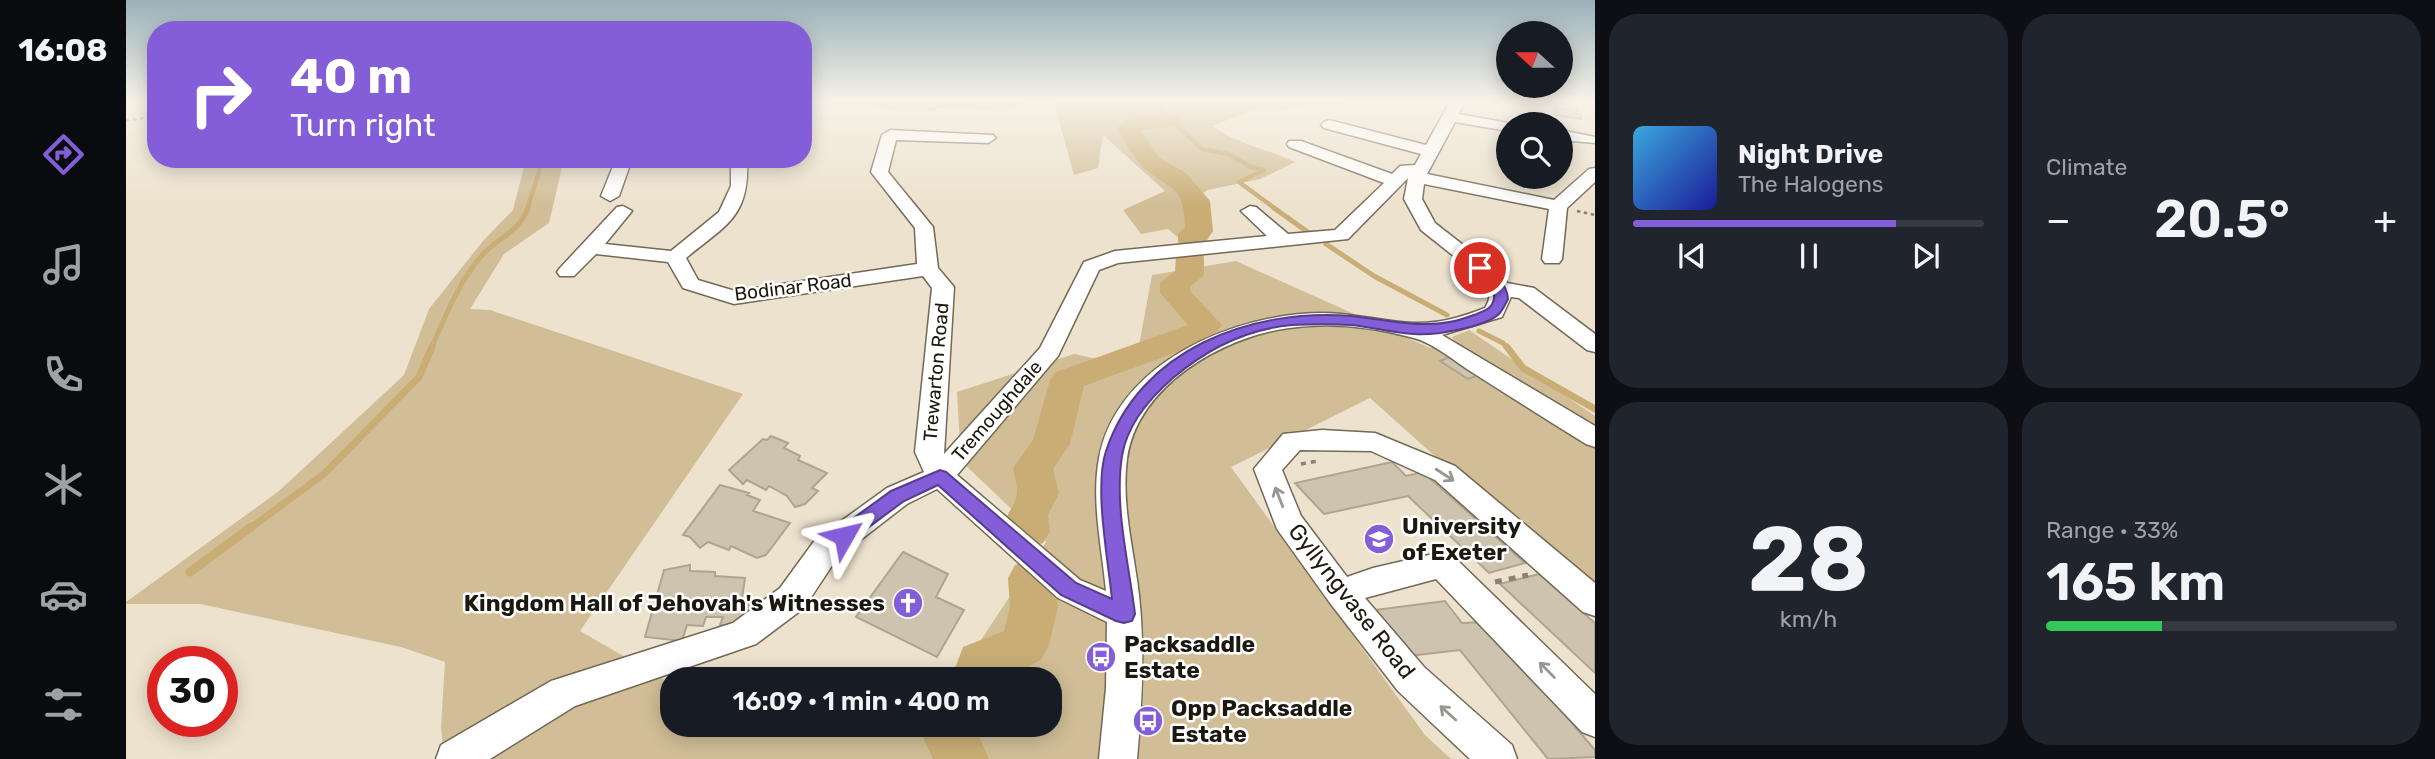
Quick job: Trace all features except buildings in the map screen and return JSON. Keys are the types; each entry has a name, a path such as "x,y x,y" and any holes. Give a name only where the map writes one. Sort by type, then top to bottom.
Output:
{"street":[{"name":"Trewarton Road","path":"890,135 879,172 924,227 928,269 943,287 929,452 940,476"},
{"name":"Trewarton Road","path":"904,135 988,138"},
{"path":"1349,135 1415,170"},
{"name":"Tremoughdale","path":"455,759 564,693 744,634 792,598 826,549 897,496 940,476 1050,351 1091,266 1115,257 1341,235 1415,170 1438,135"},
{"path":"1573,137 1590,140"},
{"path":"1295,144 1415,170 1558,206"},
{"path":"567,272 591,248 617,204 623,168"},
{"path":"591,248 675,257 727,215 740,186 739,168"},
{"path":"1118,759 1124,614 1111,496 1113,455 1126,419 1156,384 1188,357 1231,335 1292,321 1350,321 1416,330 1444,328 1494,312 1501,299 1500,288 1492,277 1428,226 1413,198 1415,170"},
{"path":"1552,259 1558,206 1595,173"},
{"path":"1250,211 1284,241"},
{"name":"Bodinar Road","path":"675,257 690,284 734,298 928,269"},
{"path":"1500,288 1526,293 1595,345"},
{"path":"1416,330 1460,354 1595,438"},
{"name":"Gyllyngvase Road","path":"1498,759 1411,679 1341,593 1288,521 1268,469 1292,441 1322,439 1375,442 1445,473 1595,602"},
{"path":"940,476 1069,589 1124,614"},
{"path":"1341,593 1373,581 1442,565 1595,719"}],"path":[{"path":"1465,589 1556,568"}],"shaded area":[{"path":"1063,135 1103,135 1098,168 1074,175"},
{"path":"1103,135 1229,135 1295,162 1260,179 1208,190 1200,195 1200,241 1186,244 1168,229 1141,234 1123,210 1165,191"},
{"path":"524,168 562,168 549,223 504,254 470,309 490,310 743,394 580,631 660,677 660,737 1062,737 1062,667 963,667 1046,542 961,461 957,392 1074,354 1135,367 1152,275 1236,261 1430,348 1456,344 1452,337 1469,330 1595,416 1595,594 1582,588 1370,398 1231,467 1425,735 1451,759 444,759 441,727 445,662 401,647 200,604 126,604 279,491 404,375 429,309 483,241 513,210"}],"waterway":[{"path":"1133,135 1152,163 1177,178 1197,201 1199,231 1192,234 1192,242"},
{"path":"1188,135 1202,149 1228,154 1251,167 1264,170 1239,182 1277,210"},
{"path":"527,210 540,168"},
{"path":"1274,208 1309,233"},
{"path":"431,349 453,300 474,265 489,248 520,223 527,210"},
{"path":"1326,244 1374,276 1447,315"},
{"path":"1028,531 1027,515 1038,493 1033,468 1051,444 1068,380 1199,333 1206,325 1175,293 1175,283 1189,275 1190,257"},
{"path":"1479,331 1503,343 1508,349"},
{"path":"249,529 324,474 419,377 432,347"},
{"path":"1507,347 1523,368 1595,409"},
{"path":"190,572 251,527"},
{"path":"980,667 981,663 1024,645 1034,607 1031,578"},
{"path":"950,737 961,759"}],"place":[{"name":"University of Exeter","path":"1379,539"},
{"name":"Kingdom Hall of Jehovah's Witnesses","path":"908,603"},
{"name":"Packsaddle Estate","path":"1101,657"},
{"name":"Opp Packsaddle Estate","path":"1148,721"}],"route":[{"path":"844,536 897,496 940,476 1069,589 1124,614 1111,496 1113,455 1126,419 1156,384 1188,357 1231,335 1262,326 1292,321 1350,321 1416,330 1444,328 1474,320 1494,312 1501,299 1500,288 1492,277 1480,268"}]}
